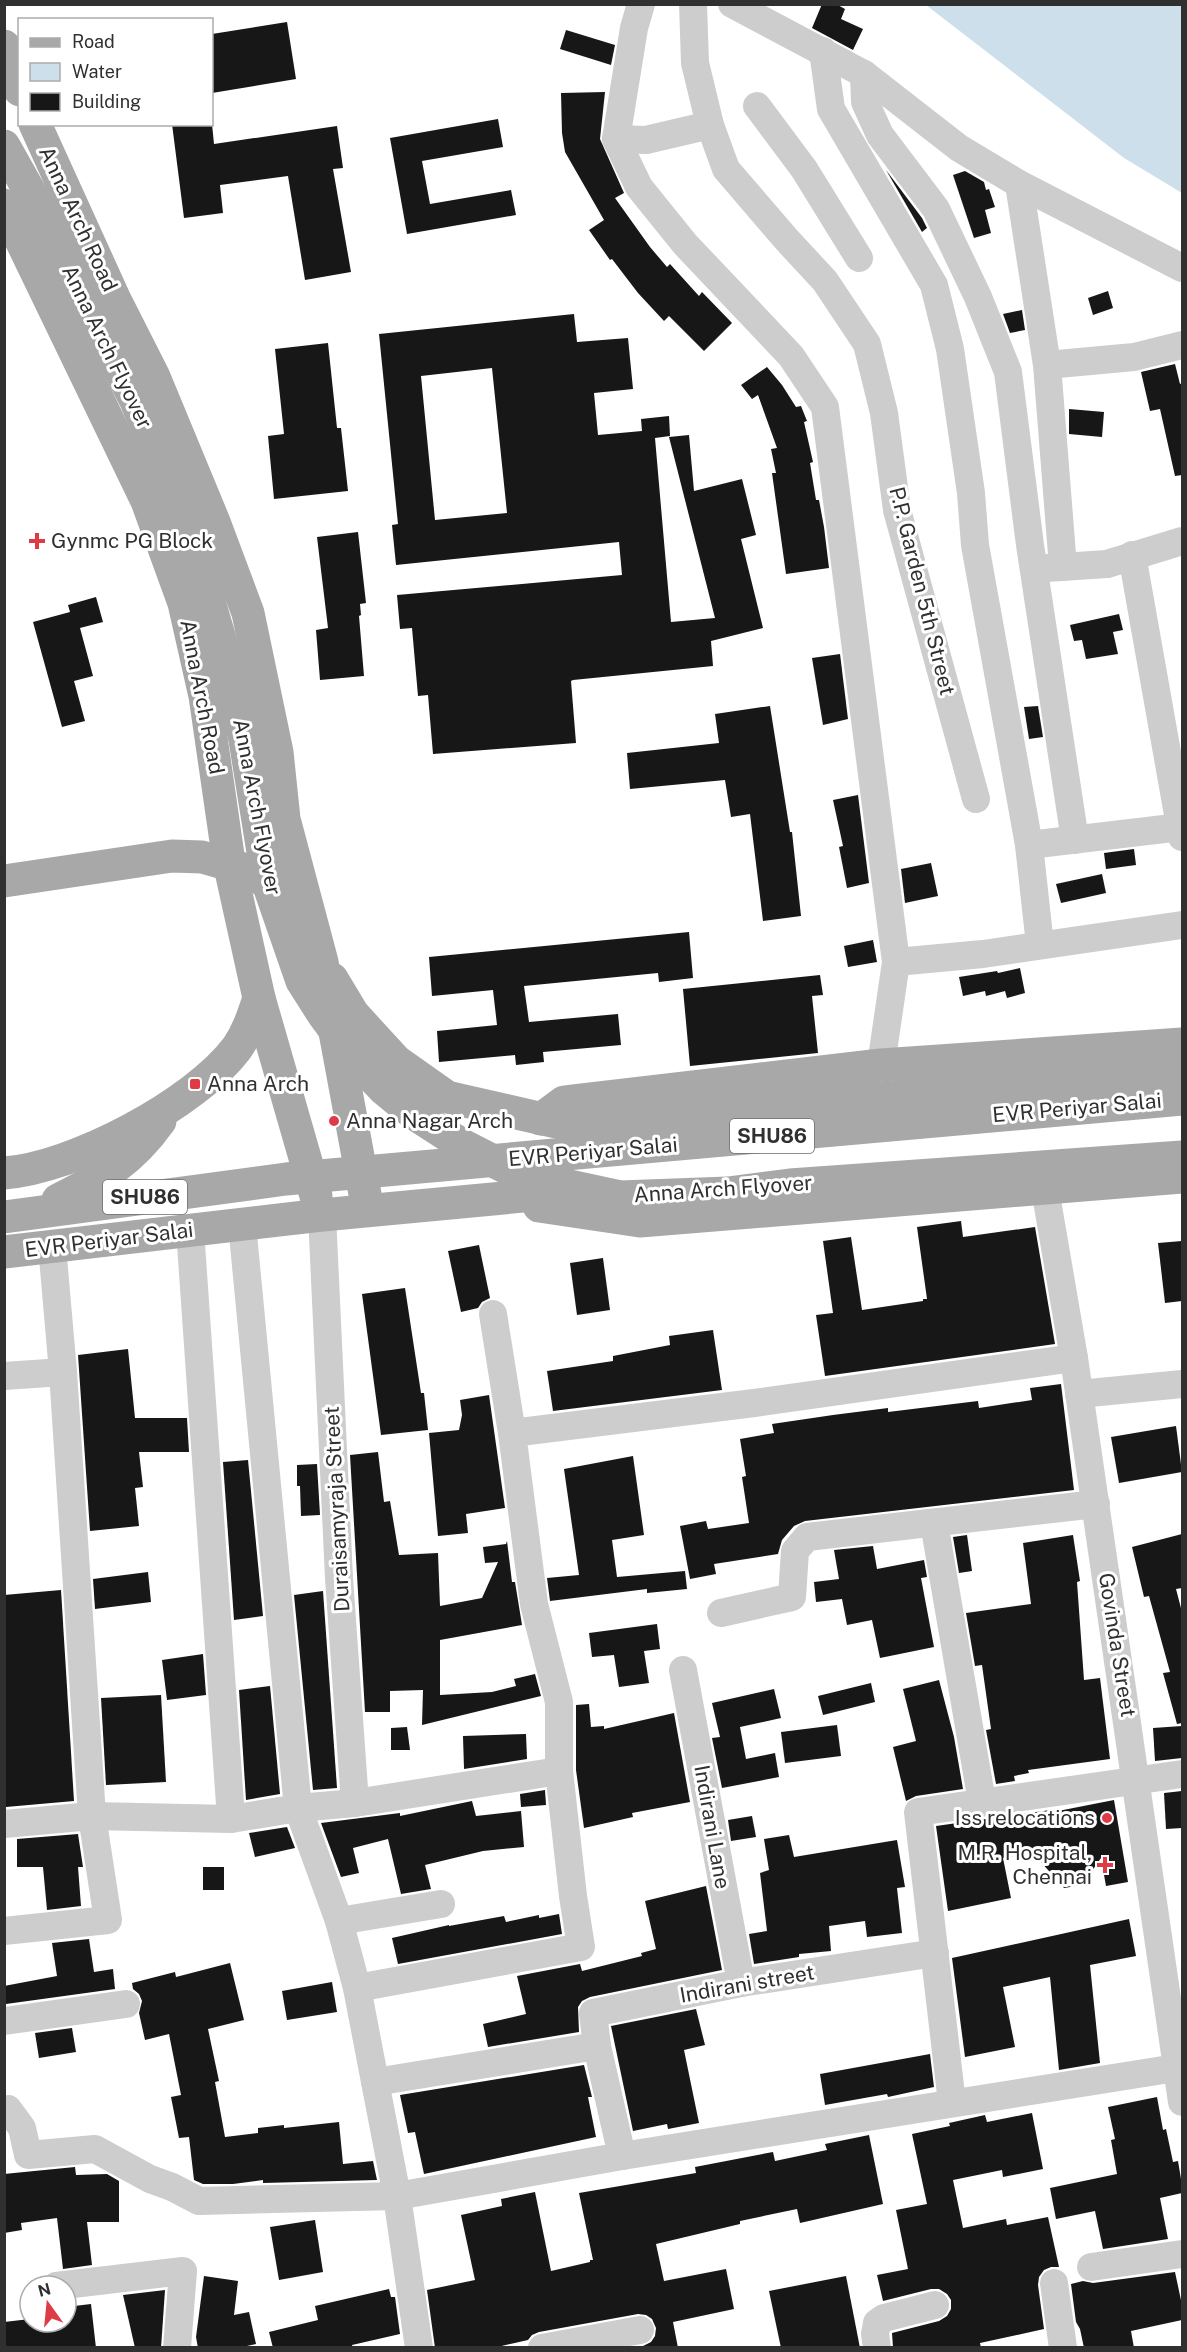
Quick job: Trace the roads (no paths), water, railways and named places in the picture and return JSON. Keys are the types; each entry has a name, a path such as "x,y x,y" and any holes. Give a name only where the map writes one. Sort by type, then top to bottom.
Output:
{"main road":[{"path":"4,46 18,84"},
{"name":"Anna Arch Road","path":"36,126 154,377 214,522 248,613 277,752 284,819 322,963 362,1172 367,1211"},
{"name":"Anna Arch Flyover","path":"4,146 49,226 85,303 136,401 184,515 233,684 245,740 268,883 302,981 322,1014 359,1063 384,1089 413,1113 513,1171 541,1180 620,1197 728,1193 790,1185 1182,1156"},
{"name":"Anna Arch Road","path":"4,206 147,501 184,603 205,696 224,828 259,998 322,1215"},
{"path":"224,828 284,819"},
{"path":"4,881 172,856 202,857 244,869 268,883"},
{"path":"240,909 303,893"},
{"name":"Anna Arch Road","path":"322,963 353,1014 396,1061 447,1097 542,1119"},
{"path":"4,1173 26,1171 52,1164 137,1126 169,1108 223,1064 237,1048 250,1027 259,998"},
{"path":"542,1119 564,1102 881,1065 1182,1044"},
{"path":"542,1119 592,1125 1182,1069"},
{"name":"EVR Periyar Salai","path":"18,1215 191,1190 311,1177 1182,1099"},
{"path":"18,1215 96,1181 118,1167 148,1138 169,1108"},
{"path":"546,1156 592,1125"},
{"name":"EVR Periyar Salai","path":"4,1252 483,1198 1182,1140"},
{"path":"483,1198 640,1221 1182,1177"}],"street":[{"path":"641,4 633,28 616,139 639,187 685,244 791,356 825,407 896,962 881,1065"},
{"name":"P.P. Garden 5th Street","path":"693,4 695,63 710,125 726,169 825,281 867,344 884,413 897,510 976,799"},
{"path":"732,4 864,74 959,148 1019,184 1182,268"},
{"path":"823,51 831,110 934,285 950,349 971,492 975,545 1029,844 1040,945"},
{"path":"864,74 865,102 880,135 936,209 978,297 1008,372 1075,840"},
{"path":"757,106 804,169 859,258"},
{"path":"616,139 646,140 710,125"},
{"path":"1019,184 1047,364 1063,567"},
{"path":"1047,364 1134,357 1182,345"},
{"path":"1035,569 1107,564 1182,541"},
{"path":"1029,844 1182,832 1132,555"},
{"path":"896,962 983,954 1182,926"},
{"name":"Govinda Street","path":"1045,1189 1096,1504 1182,2102"},
{"name":"Duraisamyraja Street","path":"322,1215 339,1578 356,1803"},
{"path":"242,1224 298,1808 339,1921 357,1988 397,2196 419,2348"},
{"path":"190,1230 231,1819"},
{"path":"4,1931 108,1920 92,1816 63,1372 52,1245"},
{"path":"357,1988 581,1947 559,1771 559,1702 534,1604 512,1433 493,1314"},
{"path":"512,1433 754,1403 1074,1358"},
{"path":"4,1376 63,1372"},
{"path":"1079,1394 1182,1384"},
{"path":"721,1613 792,1596 795,1551 807,1537 1096,1504"},
{"path":"934,1523 982,1802"},
{"name":"Indirani Lane","path":"684,1670 741,1983"},
{"path":"4,1824 92,1816 231,1819 298,1808 356,1803 559,1771"},
{"path":"952,2103 918,1812 1182,1774"},
{"path":"339,1921 441,1904"},
{"name":"Indirani street","path":"622,2156 597,2046 593,2013 741,1983 935,1953"},
{"path":"4,2021 126,2004"},
{"path":"375,2082 597,2046"},
{"path":"4,2110 8,2109 22,2128 28,2155 95,2149 150,2179 200,2201 397,2196 622,2156 1176,2068"},
{"path":"1091,2267 1182,2254"},
{"path":"78,2283 183,2271 177,2348"},
{"path":"1054,2283 1063,2348"},
{"path":"877,2348 875,2334 877,2323 884,2318 935,2305"},
{"path":"542,2348 640,2330"}],"water":[{"path":"926,5 1182,5 1182,193 1124,158"}],"place":[{"name":"Gynmc PG Block","path":"37,541"},
{"name":"Anna Arch","path":"195,1084"},
{"name":"Anna Nagar Arch","path":"334,1121"},
{"name":"Iss relocations","path":"1107,1818"},
{"name":"M.R. Hospital, Chennai","path":"1105,1865"}]}
